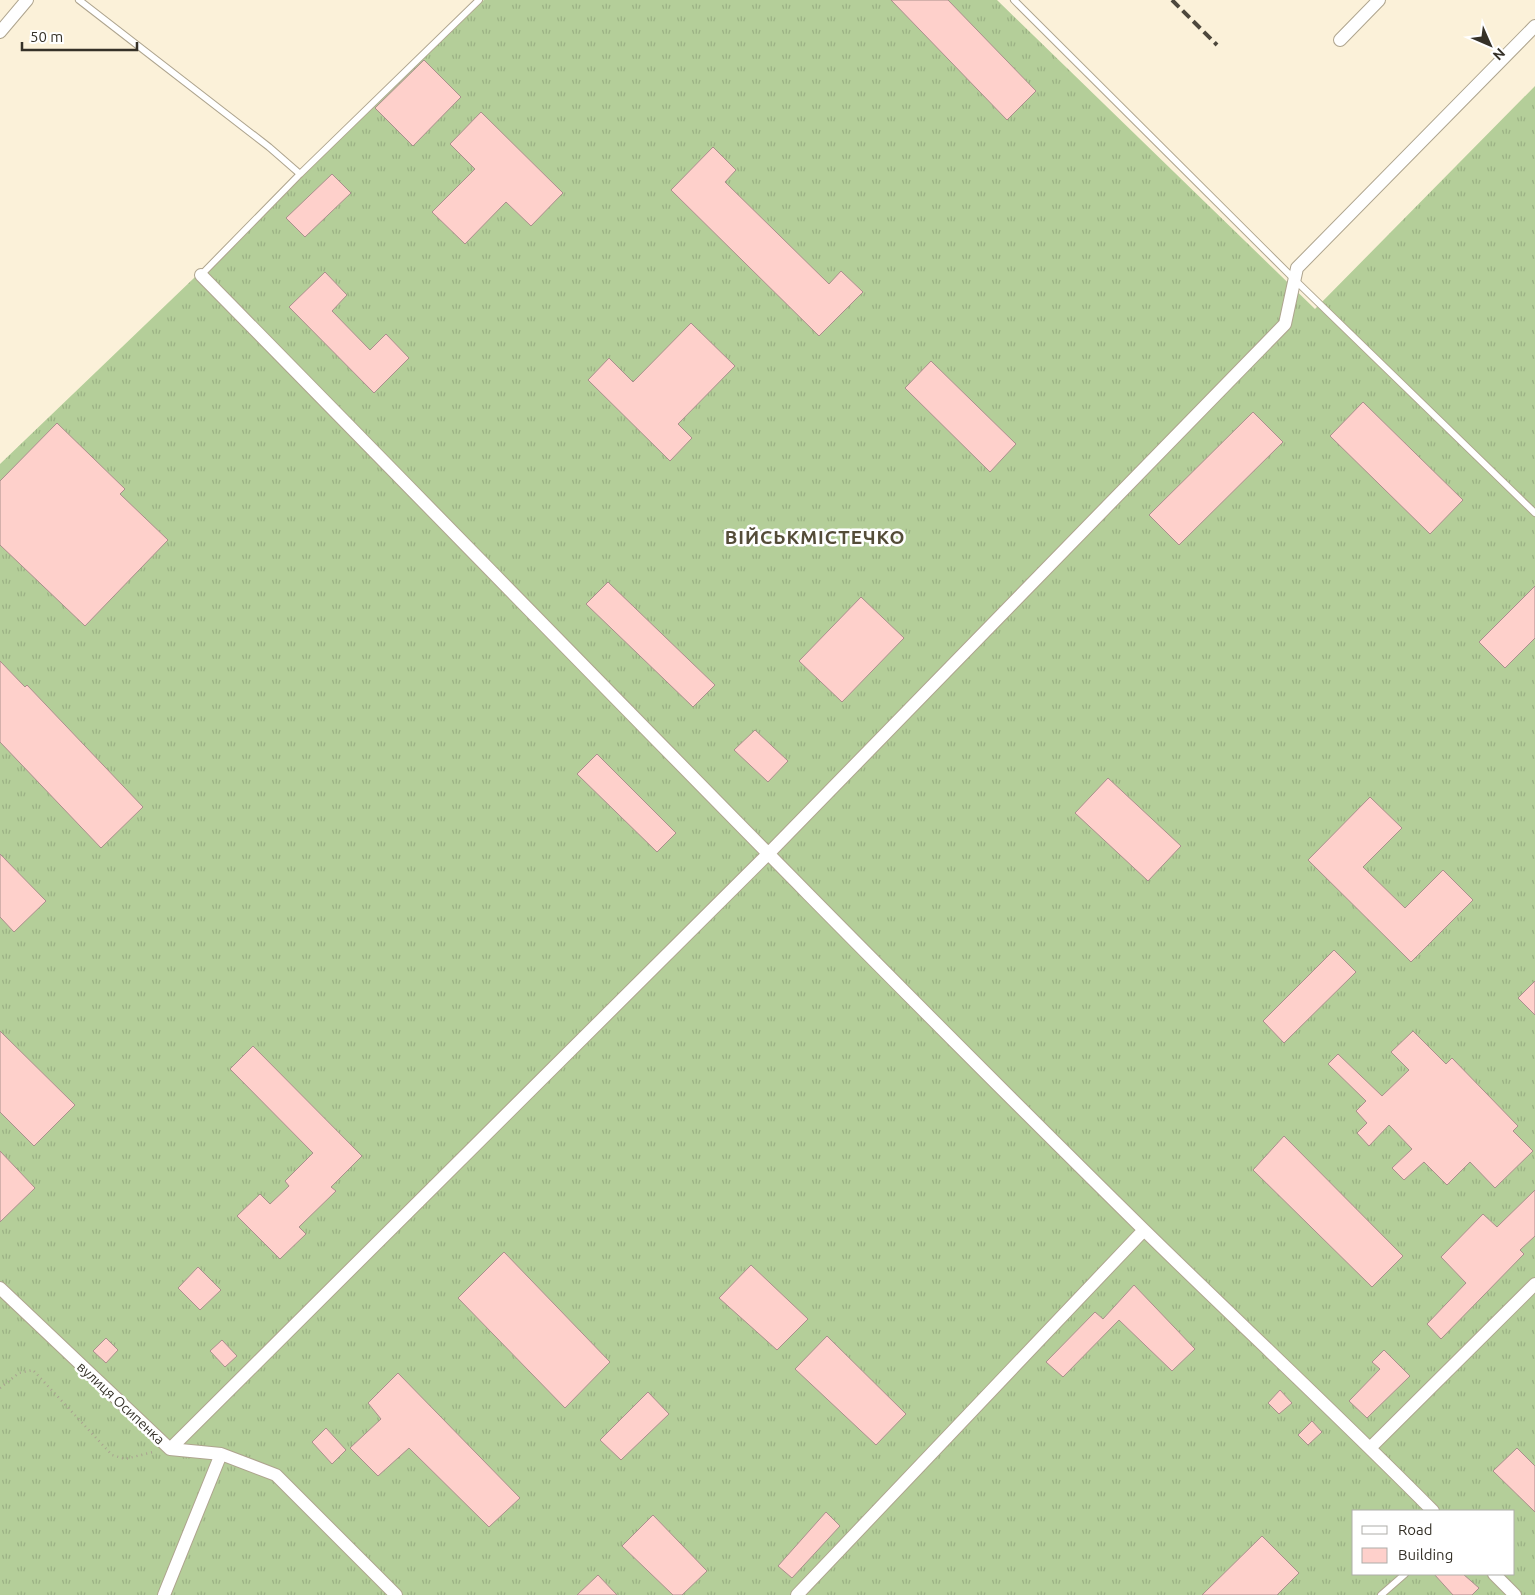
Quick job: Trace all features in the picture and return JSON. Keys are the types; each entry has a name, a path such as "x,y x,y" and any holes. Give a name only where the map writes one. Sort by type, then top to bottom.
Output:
{"street":[{"path":"0,32 27,0"},
{"path":"1340,40 1379,0"},
{"path":"170,1449 769,853 1285,324 1296,268 1535,26"},
{"path":"202,275 769,853 1144,1230 1432,1510"},
{"path":"797,1595 1144,1230"},
{"path":"1370,1448 1535,1284"},
{"name":"вулиця Осипенка","path":"0,1288 170,1449 221,1454 276,1475 396,1595"},
{"path":"164,1595 221,1454"},
{"path":"1495,1575 1508,1593"}],"lane":[{"path":"79,0 269,147 300,174"},
{"path":"202,275 300,174 478,0"},
{"path":"1014,0 1295,280 1535,513"},
{"path":"1382,1595 1404,1575"}],"path":[{"path":"0,1388 19,1373 33,1370 112,1455 124,1459 170,1449"}],"green space":[{"path":"484,0 997,0 1315,309 1535,86 1535,1595 0,1595 0,464"}],"building":[{"path":"891,0 948,0 1036,91 1007,120"},
{"path":"424,60 461,97 413,146 375,108"},
{"path":"481,112 563,193 531,226 506,202 465,244 432,212 475,169 450,144"},
{"path":"713,147 736,170 725,182 829,284 841,271 863,292 819,336 671,190"},
{"path":"332,174 351,193 305,237 286,218"},
{"path":"325,272 347,295 332,311 370,350 386,334 409,358 374,393 289,307"},
{"path":"691,323 735,366 678,424 692,438 670,461 588,380 609,358 633,382"},
{"path":"931,361 1016,444 990,472 905,388"},
{"path":"1363,402 1463,500 1430,534 1330,436"},
{"path":"1253,412 1283,442 1179,545 1149,515"},
{"path":"57,423 125,489 120,494 168,540 85,626 0,545 0,481"},
{"path":"608,582 715,685 693,707 586,604"},
{"path":"1535,586 1535,638 1505,668 1479,642"},
{"path":"861,597 904,638 842,702 799,661"},
{"path":"0,661 25,687 27,685 143,807 101,848 0,742"},
{"path":"755,730 788,761 768,782 734,750"},
{"path":"597,754 676,833 657,852 577,774"},
{"path":"1108,778 1181,846 1148,881 1075,813"},
{"path":"1370,797 1402,828 1363,867 1405,908 1443,870 1473,900 1411,962 1308,860"},
{"path":"0,854 46,901 14,932 0,917"},
{"path":"1334,950 1356,972 1284,1043 1263,1021"},
{"path":"1535,981 1535,1015 1518,998"},
{"path":"0,1031 75,1105 34,1146 0,1112"},
{"path":"1413,1031 1446,1064 1452,1058 1518,1126 1513,1131 1533,1151 1495,1188 1470,1162 1447,1185 1424,1162 1404,1180 1392,1168 1412,1149 1389,1125 1369,1146 1357,1133 1367,1123 1356,1111 1366,1101 1328,1064 1338,1054 1382,1096 1409,1070 1391,1052"},
{"path":"253,1046 362,1156 331,1187 336,1191 299,1227 306,1234 280,1259 237,1216 260,1194 270,1204 289,1186 285,1181 313,1153 230,1069"},
{"path":"1284,1136 1403,1256 1372,1287 1253,1170"},
{"path":"0,1151 35,1188 0,1222"},
{"path":"1535,1190 1535,1236 1520,1250 1524,1254 1441,1339 1427,1324 1466,1283 1441,1257 1483,1214 1497,1227"},
{"path":"504,1252 610,1362 565,1408 458,1298"},
{"path":"751,1265 808,1319 777,1350 719,1298"},
{"path":"198,1267 221,1290 200,1310 178,1288"},
{"path":"1134,1285 1195,1349 1172,1371 1119,1320 1063,1377 1046,1362 1095,1312 1103,1319"},
{"path":"827,1336 906,1414 876,1445 795,1369"},
{"path":"106,1338 118,1350 106,1363 93,1351"},
{"path":"222,1340 237,1356 225,1367 210,1351"},
{"path":"1384,1350 1410,1376 1367,1418 1349,1401 1380,1369 1372,1362"},
{"path":"398,1373 520,1498 489,1527 409,1448 378,1476 350,1448 381,1419 368,1403"},
{"path":"1280,1390 1292,1403 1279,1414 1268,1403"},
{"path":"648,1392 669,1414 621,1460 600,1440"},
{"path":"1312,1421 1322,1432 1308,1445 1298,1435"},
{"path":"326,1428 346,1450 332,1464 312,1442"},
{"path":"1517,1448 1535,1466 1535,1512 1493,1471"},
{"path":"826,1512 840,1526 792,1578 778,1566"},
{"path":"653,1515 707,1571 682,1595 673,1595 622,1546"},
{"path":"1262,1536 1299,1573 1277,1595 1202,1595"},
{"path":"598,1575 617,1595 577,1595"},
{"path":"1435,1575 1464,1575 1479,1588 1472,1595 1453,1595"}],"railway":[{"path":"1172,0 1217,45"}],"district":[{"name":"ВІЙСЬКМІСТЕЧКО","path":"815,537"}]}
